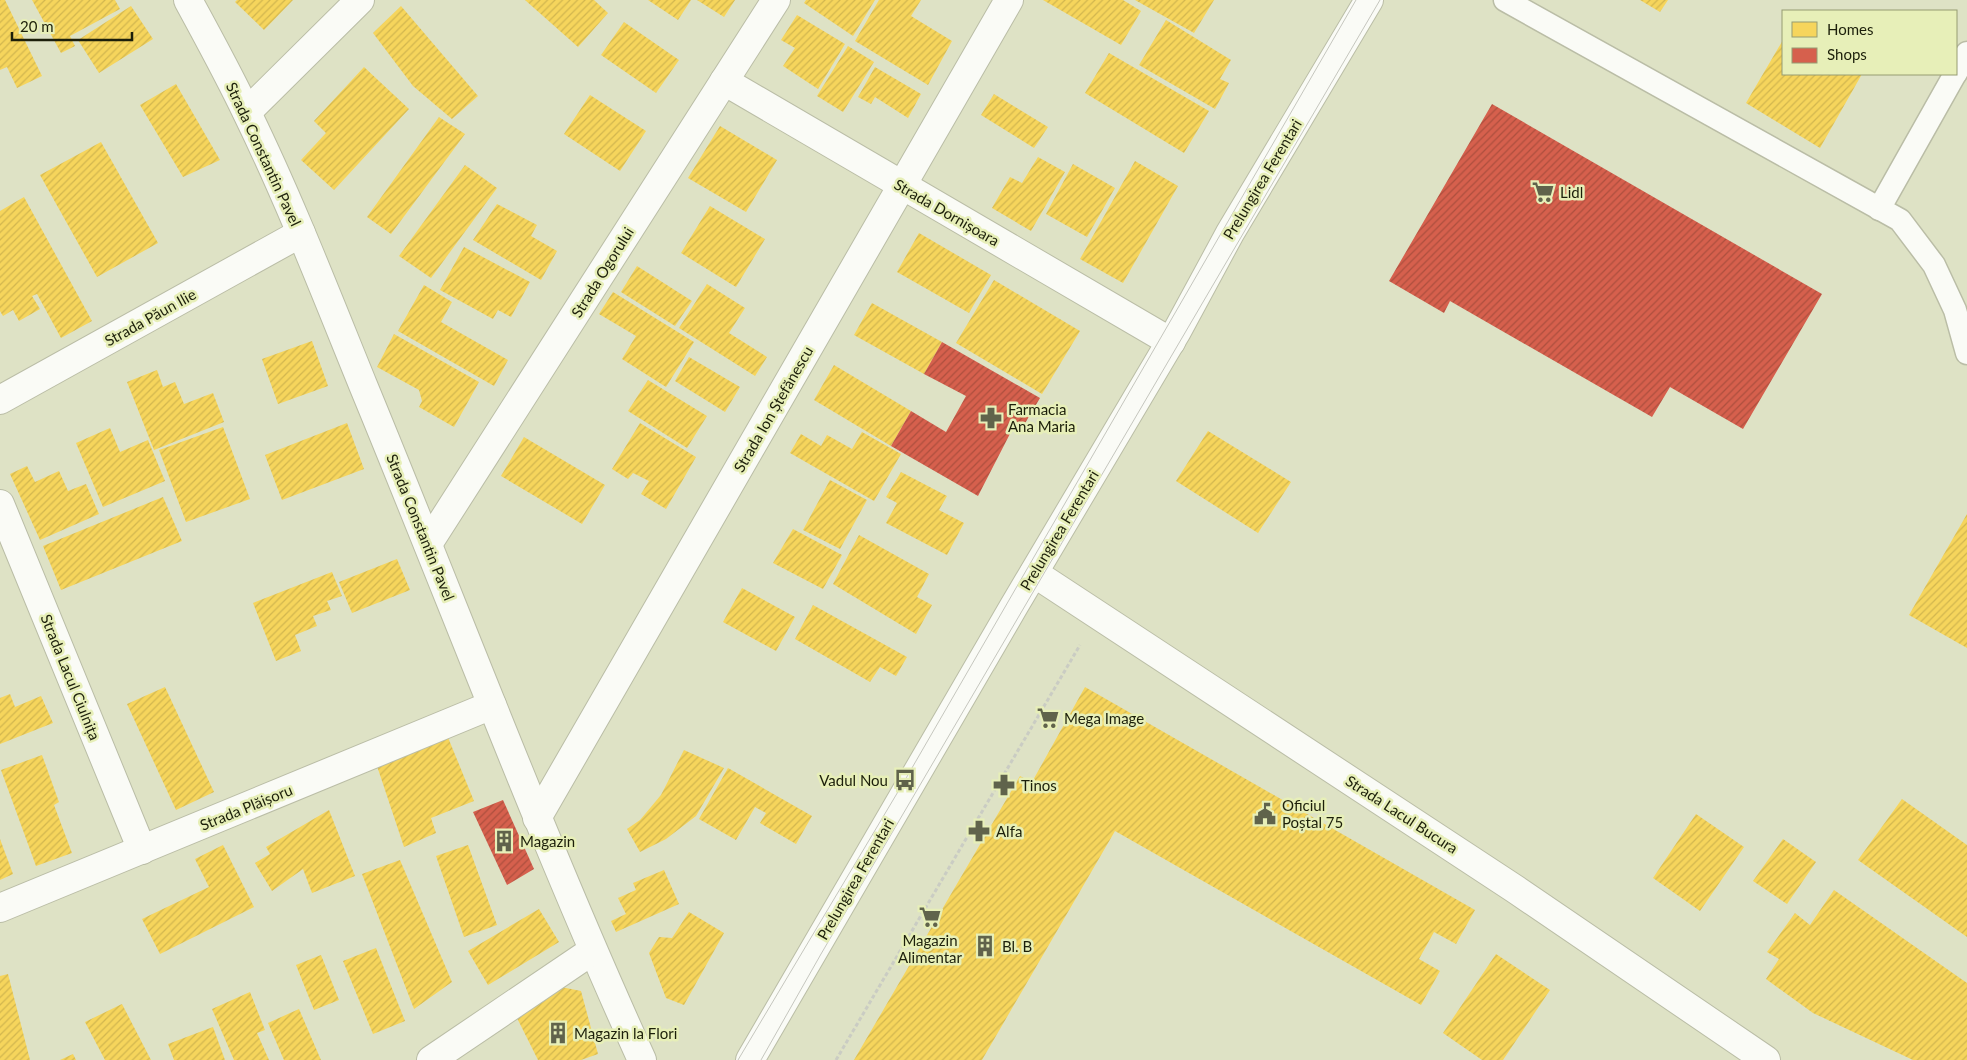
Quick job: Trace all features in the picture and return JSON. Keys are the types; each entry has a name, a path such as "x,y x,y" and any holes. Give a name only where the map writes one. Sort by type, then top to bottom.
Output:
{"street":[{"name":"Strada Constantin Pavel","path":"188,0 247,112 301,233 537,818 592,951 642,1060"},
{"path":"247,112 360,0"},
{"name":"Strada Ogorului","path":"428,544 776,0"},
{"name":"Strada Ion Ștefănescu","path":"537,818 1009,0"},
{"name":"Prelungirea Ferentari","path":"750,1060 1171,342 1230,233 1369,0"},
{"name":"Strada Dornișoara","path":"724,81 1171,342"},
{"name":"Strada Păun Ilie","path":"0,400 301,233"},
{"name":"Strada Lacul Ciulnița","path":"0,504 142,850"},
{"name":"Strada Lacul Bucura","path":"1034,573 1515,889 1766,1060"},
{"name":"Strada Plăișoru","path":"0,908 492,705"},
{"path":"431,1060 592,951"}],"lane":[{"path":"1506,0 1900,220 1934,265 1955,310 1967,353"},
{"path":"1957,71 1967,53"},
{"path":"1879,209 1955,75"}],"path":[{"path":"836,1060 1098,615"}],"building: Homes":[{"path":"0,0 5,0 42,76 17,88 7,67 0,70"},
{"path":"32,0 115,0 120,9 70,36 75,46 61,53"},
{"path":"237,0 293,0 264,30 235,2"},
{"path":"525,0 594,0 608,13 578,47"},
{"path":"648,0 691,0 678,20"},
{"path":"697,0 735,0 724,17"},
{"path":"806,0 875,0 853,36 804,3"},
{"path":"879,0 921,0 911,16 952,41 928,85 855,41"},
{"path":"1043,0 1123,0 1141,11 1121,45"},
{"path":"1135,0 1214,0 1194,33"},
{"path":"1640,0 1668,0 1660,12"},
{"path":"131,6 153,39 99,73 78,40"},
{"path":"401,6 478,96 452,119 413,86 373,33"},
{"path":"797,15 845,44 818,89 783,66 795,48 781,40"},
{"path":"1166,20 1231,60 1220,79 1229,83 1215,109 1139,65"},
{"path":"624,22 679,60 656,93 601,55"},
{"path":"1782,42 1782,75 1861,75 1820,148 1746,103"},
{"path":"848,46 874,62 843,112 817,96"},
{"path":"1109,53 1209,111 1184,153 1085,93"},
{"path":"364,67 409,109 334,190 301,160 326,133 314,121"},
{"path":"875,67 921,94 908,118 875,97 871,104 858,97"},
{"path":"176,84 220,160 183,177 140,105"},
{"path":"994,94 1048,127 1034,148 981,115"},
{"path":"590,95 646,131 620,171 564,134"},
{"path":"439,117 465,134 391,234 367,217"},
{"path":"720,126 777,160 746,212 688,178"},
{"path":"101,142 158,243 97,277 40,175"},
{"path":"1038,157 1065,172 1031,231 992,208 1010,177 1022,183"},
{"path":"1135,161 1178,186 1123,283 1080,259"},
{"path":"1073,164 1115,188 1087,237 1046,214"},
{"path":"465,165 497,188 431,278 399,256"},
{"path":"24,197 92,321 61,338 37,294 32,296 40,309 19,321 13,310 3,316 0,311 0,211"},
{"path":"497,204 537,225 531,236 557,251 541,280 473,240"},
{"path":"710,206 765,239 736,287 681,253"},
{"path":"919,233 991,275 969,313 897,272"},
{"path":"464,247 530,282 511,317 498,310 493,319 440,290"},
{"path":"637,266 692,301 675,326 621,292"},
{"path":"994,280 1080,331 1042,394 956,343"},
{"path":"707,284 745,308 729,333 767,357 755,376 679,328"},
{"path":"424,285 452,302 441,322 508,360 494,386 398,331"},
{"path":"613,292 694,342 666,387 622,359 636,336 599,314"},
{"path":"872,303 942,342 924,374 854,335"},
{"path":"394,334 479,382 454,427 419,407 422,401 419,390 377,367"},
{"path":"312,341 328,386 278,404 262,359"},
{"path":"689,357 740,387 725,412 675,381"},
{"path":"834,365 911,411 891,446 814,400"},
{"path":"157,370 163,387 175,382 184,404 213,393 224,422 154,450 127,382"},
{"path":"648,380 707,416 687,448 628,411"},
{"path":"347,423 364,469 282,500 265,455"},
{"path":"640,423 696,457 666,509 641,494 649,481 633,473 628,479 612,469"},
{"path":"223,427 250,499 186,522 159,450"},
{"path":"110,428 120,452 148,440 165,481 103,507 76,443"},
{"path":"1208,431 1291,482 1258,533 1176,481"},
{"path":"862,432 901,454 874,501 790,453 801,434 821,446 827,435 852,449"},
{"path":"524,437 605,485 582,524 501,476"},
{"path":"27,466 35,482 59,471 68,491 86,484 99,514 40,540 10,474"},
{"path":"901,472 947,496 939,510 964,523 947,555 886,523 897,503 886,497"},
{"path":"830,480 867,500 840,549 803,530"},
{"path":"163,497 182,541 61,590 43,546"},
{"path":"1967,514 1967,648 1909,615"},
{"path":"793,529 842,555 823,589 773,563"},
{"path":"859,535 929,574 917,597 932,605 916,634 833,584"},
{"path":"397,559 410,590 352,613 339,582"},
{"path":"332,572 342,596 327,601 331,610 313,616 317,626 295,635 301,651 276,661 253,603"},
{"path":"742,588 795,617 776,651 723,622"},
{"path":"813,605 907,657 896,676 880,667 870,682 795,639"},
{"path":"165,687 214,792 176,810 127,704"},
{"path":"1085,687 1475,910 1456,944 1434,932 1419,959 1440,971 1421,1005 1115,831 982,1060 854,1060 1020,776 1032,782"},
{"path":"10,694 15,707 41,696 53,723 0,744 0,698"},
{"path":"447,735 474,801 431,818 436,833 404,847 377,766"},
{"path":"684,750 724,768 696,816 666,839 640,852 627,829 640,820 661,795"},
{"path":"42,755 59,802 54,805 72,853 36,866 1,770"},
{"path":"728,768 812,816 796,844 760,823 766,813 755,807 736,840 699,819"},
{"path":"1902,799 1967,845 1967,937 1858,860"},
{"path":"329,810 355,876 312,893 303,869 272,891 255,863 270,854 266,847"},
{"path":"1696,814 1744,847 1700,911 1653,878"},
{"path":"0,839 13,874 0,880"},
{"path":"1783,839 1816,862 1787,904 1753,881"},
{"path":"223,845 254,907 160,954 142,919 209,887 195,859"},
{"path":"468,845 497,925 464,937 436,856"},
{"path":"400,860 452,982 414,1009 362,874"},
{"path":"664,870 679,904 616,932 611,921 626,914 618,898 636,890 633,883"},
{"path":"1834,890 1967,983 1967,1060 1913,1060 1813,1013 1766,979 1779,959 1767,952 1795,913 1810,925"},
{"path":"539,909 559,942 488,985 468,951"},
{"path":"689,912 724,933 684,1005 666,998 649,953 659,937 672,938"},
{"path":"376,948 405,1021 373,1034 343,961"},
{"path":"1496,954 1550,990 1503,1060 1482,1060 1443,1033"},
{"path":"321,955 339,1000 314,1010 296,965"},
{"path":"8,974 30,1060 0,1060 0,976"},
{"name":"Magazin la Flori","path":"556,986 581,991 598,1054 581,1060 538,1060 514,1012"},
{"path":"250,992 265,1030 257,1033 269,1060 234,1060 212,1009"},
{"path":"122,1004 151,1060 105,1060 85,1022"},
{"path":"299,1009 321,1060 284,1060 268,1023"},
{"path":"213,1027 225,1060 174,1060 168,1044"},
{"path":"73,1054 76,1060 60,1060"}],"building: Shops":[{"name":"Lidl","path":"1492,104 1822,294 1743,429 1670,387 1652,417 1450,301 1444,313 1389,281"},
{"name":"Farmacia Ana Maria","path":"942,342 1040,398 1024,425 1014,426 978,496 891,446 911,411 946,432 966,396 924,374"},
{"name":"Magazin","path":"503,800 534,869 507,885 473,812"}],"tram line":[{"path":"738,1060 905,780 1356,0"},
{"path":"761,1060 821,954 1380,0"}],"place":[{"name":"Lidl","path":"1543,192"},
{"name":"Farmacia Ana Maria","path":"991,418"},
{"name":"Mega Image","path":"1048,718"},
{"name":"Vadul Nou","path":"905,780"},
{"name":"Tinos","path":"1004,785"},
{"name":"Oficiul Poștal 75","path":"1265,814"},
{"name":"Alfa","path":"979,831"},
{"name":"Magazin","path":"504,841"},
{"name":"Magazin Alimentar","path":"930,917"},
{"name":"Bl. B","path":"985,946"},
{"name":"Magazin la Flori","path":"558,1033"}]}
